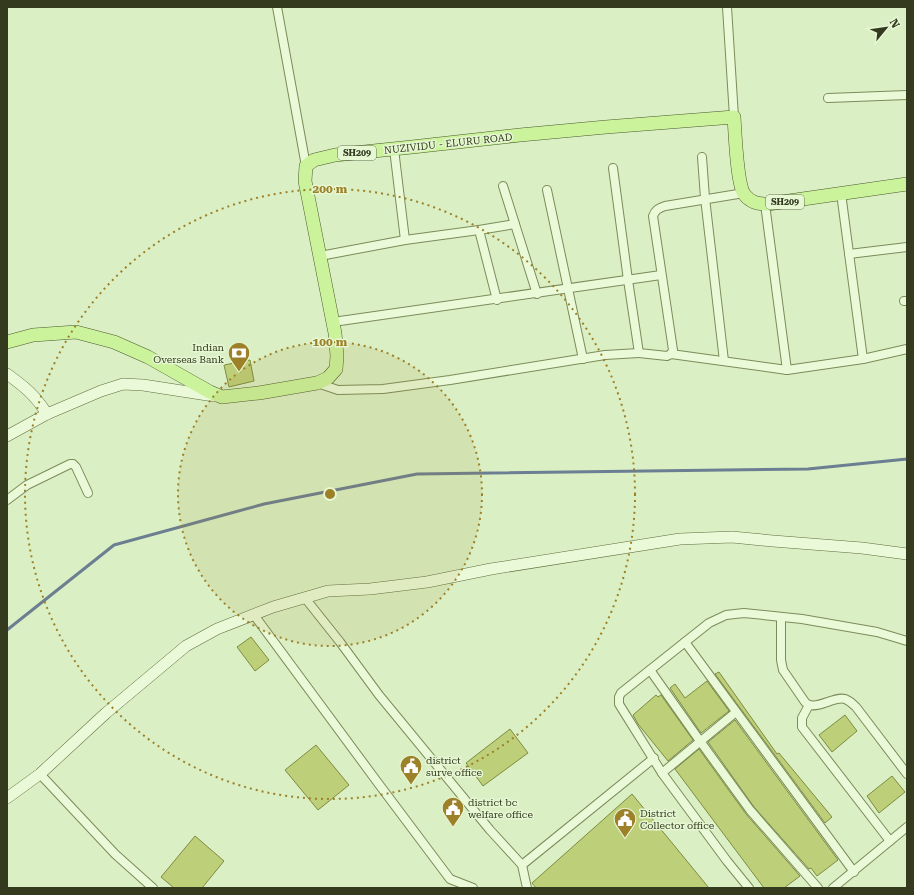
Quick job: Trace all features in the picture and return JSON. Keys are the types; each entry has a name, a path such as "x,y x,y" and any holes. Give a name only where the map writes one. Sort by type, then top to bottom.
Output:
{"main road":[{"name":"NUZIVIDU - ELURU ROAD","path":"306,166 314,160 335,155 543,132 734,117"},
{"path":"734,117 740,182 744,193"},
{"path":"7,342 33,335 76,332 114,342 148,357 210,392 222,397 317,382 328,378 336,369 337,356 333,322 305,181 306,166"},
{"name":"SH209","path":"744,193 751,201 759,204 765,204 907,184"}],"street":[{"path":"277,7 306,166"},
{"path":"727,7 734,117"},
{"path":"828,98 907,95"},
{"path":"394,149 405,240"},
{"path":"702,157 705,198 724,361"},
{"path":"613,168 639,353"},
{"path":"503,186 536,294"},
{"path":"547,190 583,359"},
{"path":"671,354 673,350 653,216 655,211 658,208 665,206 705,198 744,193"},
{"path":"841,193 862,359"},
{"path":"765,204 787,370"},
{"path":"320,256 405,240 515,224"},
{"path":"479,230 497,300"},
{"path":"849,254 907,247"},
{"path":"333,322 497,300 661,275"},
{"path":"317,382 338,390 383,389 450,380 605,355 639,353 667,356 671,354 787,370 862,359 907,349"},
{"path":"7,374 28,390 40,402 47,414"},
{"path":"7,436 47,414 101,391 123,384 143,385 222,397"},
{"path":"7,500 27,485 70,464 73,464 76,467 88,493"},
{"path":"7,798 40,774 106,713 186,646 217,629 273,607 328,591 370,589 427,582 491,569 680,539 732,536 773,541 862,548 907,554"},
{"path":"305,598 379,695 490,830 522,865 527,888"},
{"path":"749,888 727,861 662,773 619,704 620,693 709,623 726,614 744,613 802,619 877,632 907,641"},
{"path":"254,615 450,880 473,888"},
{"path":"781,617 780,660 783,670 804,702 814,706 844,698 850,701 907,774"},
{"path":"685,642 854,872"},
{"path":"650,670 750,810 818,888"},
{"path":"809,705 802,718 802,727 890,841"},
{"path":"662,773 736,712"},
{"path":"522,865 654,758"},
{"path":"40,774 115,854 154,888"},
{"path":"833,888 907,828"}],"building":[{"name":"Indian Overseas Bank","path":"250,360 254,381 229,387 224,365"},
{"path":"251,637 269,660 255,671 237,647"},
{"path":"719,672 777,754 779,753 832,817 825,823 715,674"},
{"path":"707,681 729,711 701,733 670,688 675,684 685,698"},
{"path":"656,695 658,697 661,695 693,740 668,761 638,724 633,715"},
{"path":"845,715 857,731 832,752 819,735"},
{"path":"735,720 838,860 817,876 754,807 708,742"},
{"path":"510,729 528,753 483,786 466,763"},
{"path":"316,745 349,785 318,810 285,770"},
{"path":"699,749 746,814 800,876 784,888 764,888 675,769"},
{"path":"892,776 905,792 879,813 867,796"},
{"name":"District Collector office","path":"632,794 709,888 536,888 532,883"},
{"path":"195,836 224,861 202,888 174,888 161,877"}],"waterway":[{"path":"7,630 114,545 264,504 417,474 808,469 907,459"}],"place":[{"name":"Indian Overseas Bank","path":"239,372"},
{"name":"district surve office","path":"411,786"},
{"name":"district bc welfare office","path":"453,828"},
{"name":"District Collector office","path":"625,838"}]}
